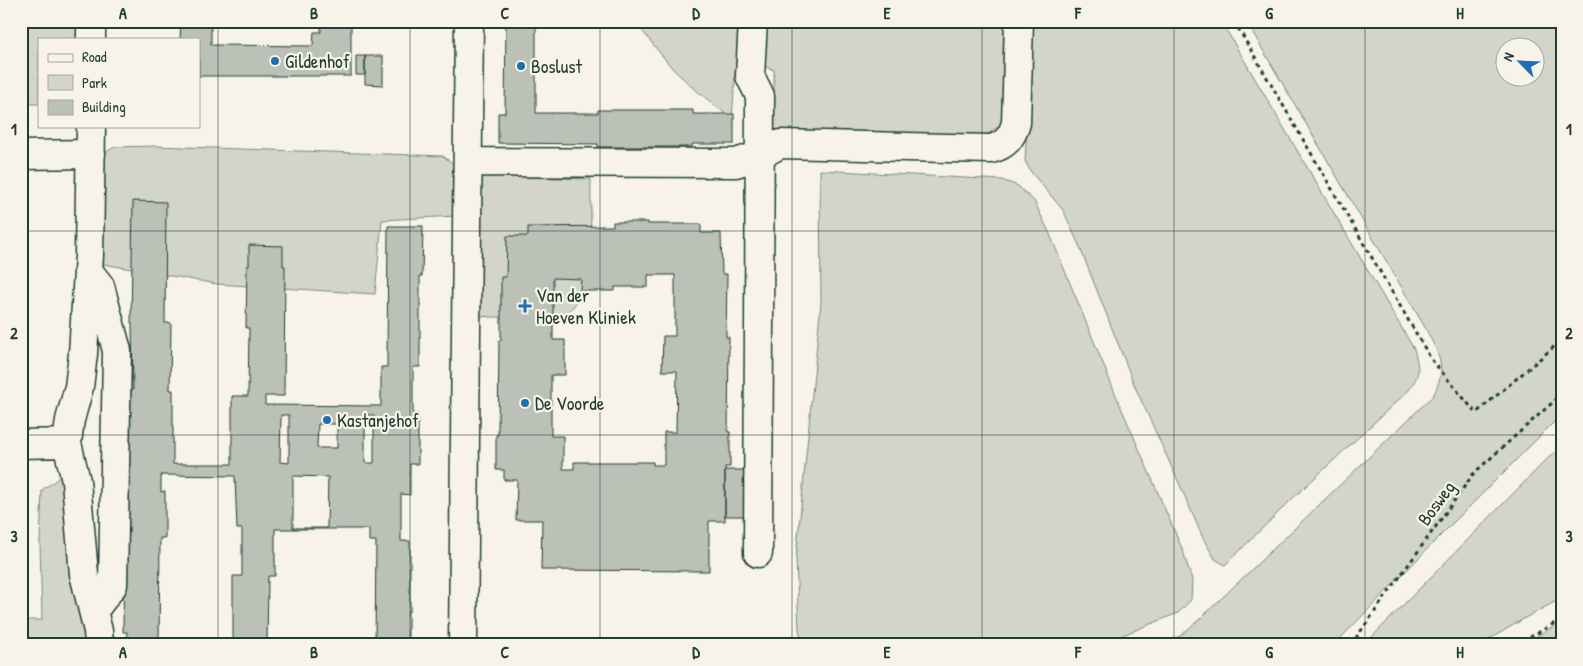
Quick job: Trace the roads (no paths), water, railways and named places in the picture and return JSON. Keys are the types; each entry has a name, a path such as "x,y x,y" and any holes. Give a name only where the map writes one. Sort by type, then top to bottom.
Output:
{"street":[{"path":"90,21 90,38"},
{"path":"463,645 469,21"},
{"path":"753,21 750,76 760,96 758,553"},
{"path":"468,162 736,163 760,155 780,144 991,149 1000,147 1012,134 1016,123 1019,21"},
{"path":"90,128 88,270 79,387 66,443 76,481 84,574 94,610 99,645"},
{"path":"21,155 90,154"},
{"path":"88,270 100,286 117,351 113,585 94,610"},
{"path":"21,444 66,443"}],"place":[{"name":"Gildenhof","path":"275,61"},
{"name":"Boslust","path":"521,66"},
{"name":"Van der Hoeven Kliniek","path":"525,306"},
{"name":"De Voorde","path":"525,403"},
{"name":"Kastanjehof","path":"327,420"}]}
